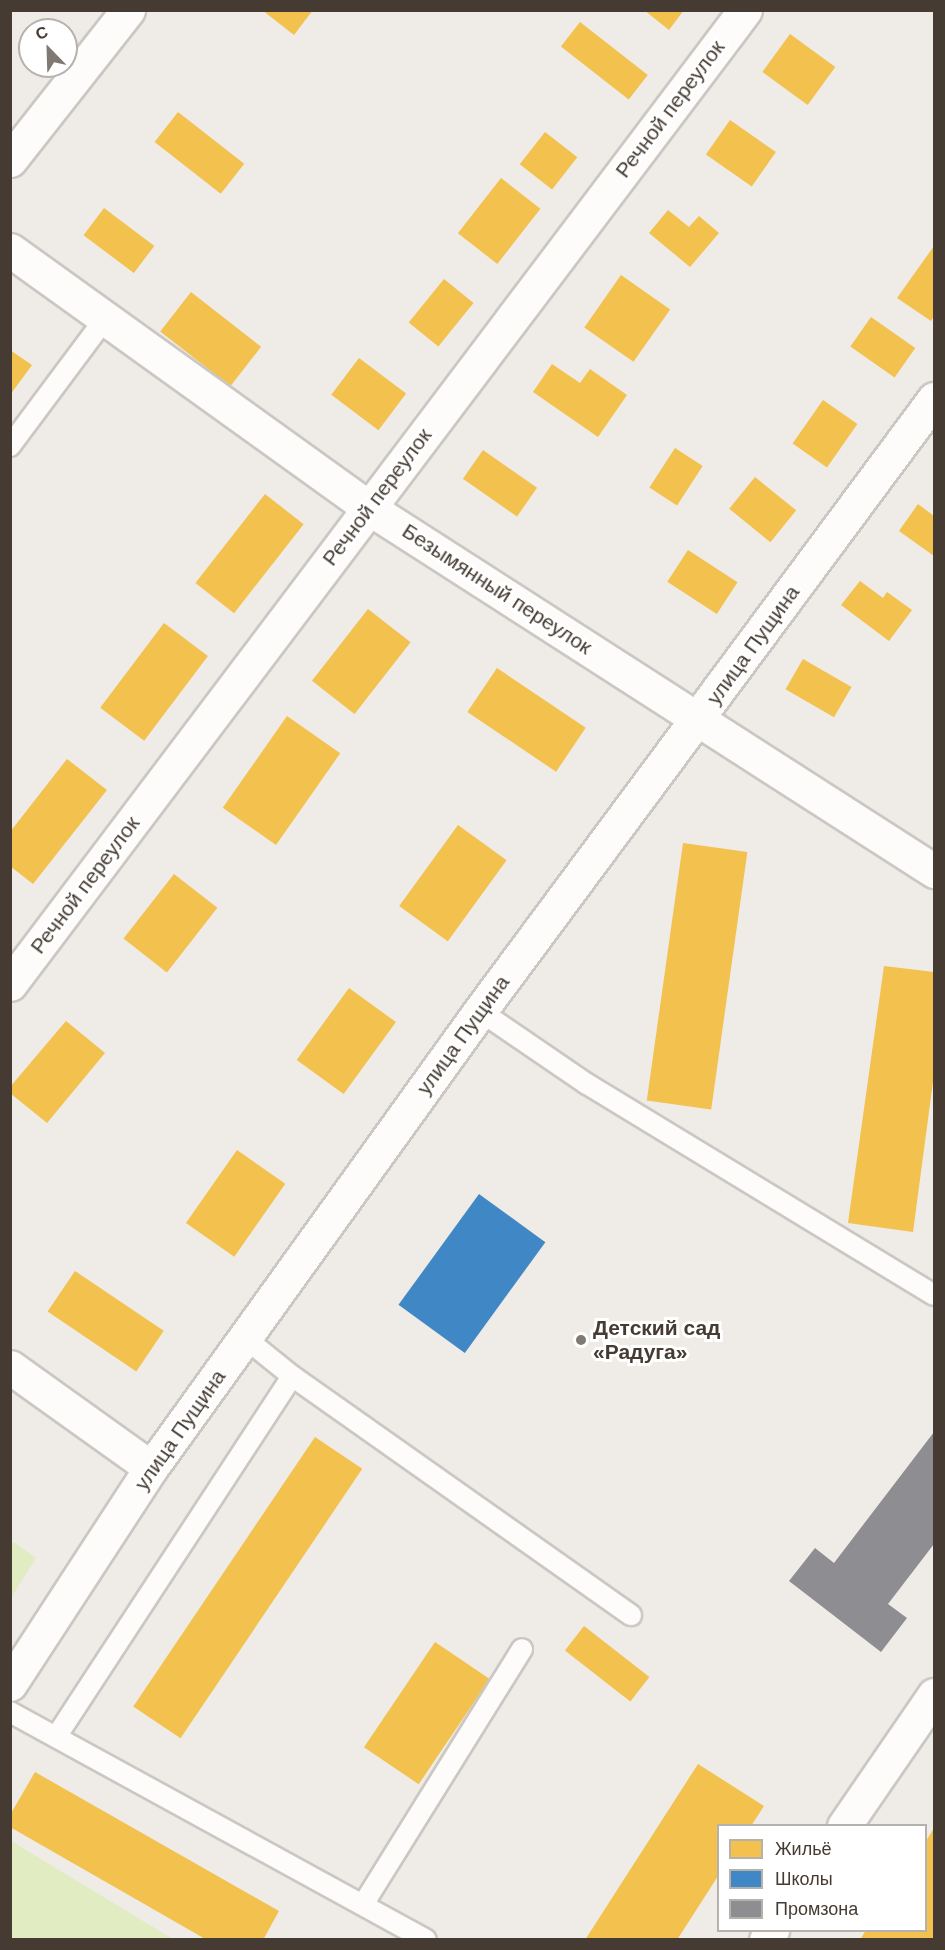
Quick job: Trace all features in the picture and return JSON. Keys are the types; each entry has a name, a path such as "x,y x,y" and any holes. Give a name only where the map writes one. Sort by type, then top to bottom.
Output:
{"street":[{"path":"10,160 128,10"},
{"name":"Речной переулок","path":"10,984 745,10"},
{"name":"Безымянный переулок","path":"10,250 369,508 934,872"},
{"name":"улица Пущина","path":"10,1684 151,1468 480,1011 699,719 934,399"},
{"path":"10,1367 151,1468"},
{"path":"845,1824 934,1695"}],"lane":[{"path":"10,446 106,317"},
{"path":"480,1011 587,1084 934,1295"},
{"path":"245,1338 292,1376 631,1615"},
{"path":"56,1737 292,1376"},
{"path":"364,1903 522,1649"},
{"path":"10,1712 364,1903 426,1940"}],"green space":[{"path":"14,1542 36,1558 11,1598 11,1544"},
{"path":"11,1841 173,1939 11,1939"}],"building: Жильё":[{"path":"262,10 313,10 294,35"},
{"path":"644,10 684,10 669,30"},
{"path":"580,22 648,75 629,99 561,46"},
{"path":"790,34 835,67 808,105 762,72"},
{"path":"178,112 244,164 221,194 155,142"},
{"path":"730,120 776,152 752,187 706,154"},
{"path":"545,132 577,157 552,190 520,164"},
{"path":"501,178 540,209 497,264 458,233"},
{"path":"104,208 154,246 134,273 84,235"},
{"path":"668,210 689,227 699,216 719,233 690,267 649,233"},
{"path":"934,246 934,316 931,321 897,298"},
{"path":"621,275 670,309 633,362 584,327"},
{"path":"444,279 474,303 438,346 409,323"},
{"path":"191,292 261,347 230,386 160,331"},
{"path":"871,317 915,348 895,377 850,346"},
{"path":"10,350 32,365 10,395"},
{"path":"359,358 406,394 378,430 331,395"},
{"path":"552,364 580,383 590,369 627,395 598,437 533,392"},
{"path":"823,400 857,424 827,468 793,443"},
{"path":"675,448 703,466 677,505 649,487"},
{"path":"483,450 537,488 517,517 463,479"},
{"path":"755,477 796,510 770,542 729,509"},
{"path":"265,494 304,524 234,613 195,583"},
{"path":"918,504 934,516 934,556 899,531"},
{"path":"688,550 737,582 717,614 667,582"},
{"path":"860,581 883,598 887,592 912,610 889,641 841,605"},
{"path":"368,609 411,642 355,714 312,681"},
{"path":"164,623 208,656 144,741 100,708"},
{"path":"803,659 851,687 834,717 786,689"},
{"path":"497,668 586,728 556,772 467,712"},
{"path":"287,716 340,753 276,845 223,808"},
{"path":"67,759 107,790 33,884 10,866 10,832"},
{"path":"458,825 507,860 448,941 399,906"},
{"path":"683,843 747,852 711,1110 647,1100"},
{"path":"174,874 217,908 167,972 124,939"},
{"path":"884,966 934,972 934,1074 913,1232 848,1223"},
{"path":"349,988 396,1022 344,1094 297,1060"},
{"path":"66,1021 105,1053 47,1123 10,1093 10,1087"},
{"path":"237,1150 285,1184 234,1257 186,1223"},
{"path":"75,1271 164,1331 136,1371 48,1312"},
{"path":"315,1437 362,1469 181,1738 133,1706"},
{"path":"584,1626 649,1677 630,1702 565,1650"},
{"path":"435,1642 490,1679 419,1784 364,1747"},
{"path":"698,1764 764,1806 752,1824 717,1824 717,1878 677,1940 585,1940"},
{"path":"35,1772 279,1911 263,1940 207,1940 10,1827 10,1815"},
{"path":"934,1828 934,1940 860,1940 865,1932 927,1932 927,1839"}],"building: Школы":[{"path":"479,1194 545,1242 465,1353 398,1305"}],"building: Промзона":[{"path":"934,1432 934,1544 888,1604 907,1618 881,1652 789,1581 815,1548 834,1563"}],"place":[{"name":"Детский сад «Радуга»","path":"581,1340"}]}
